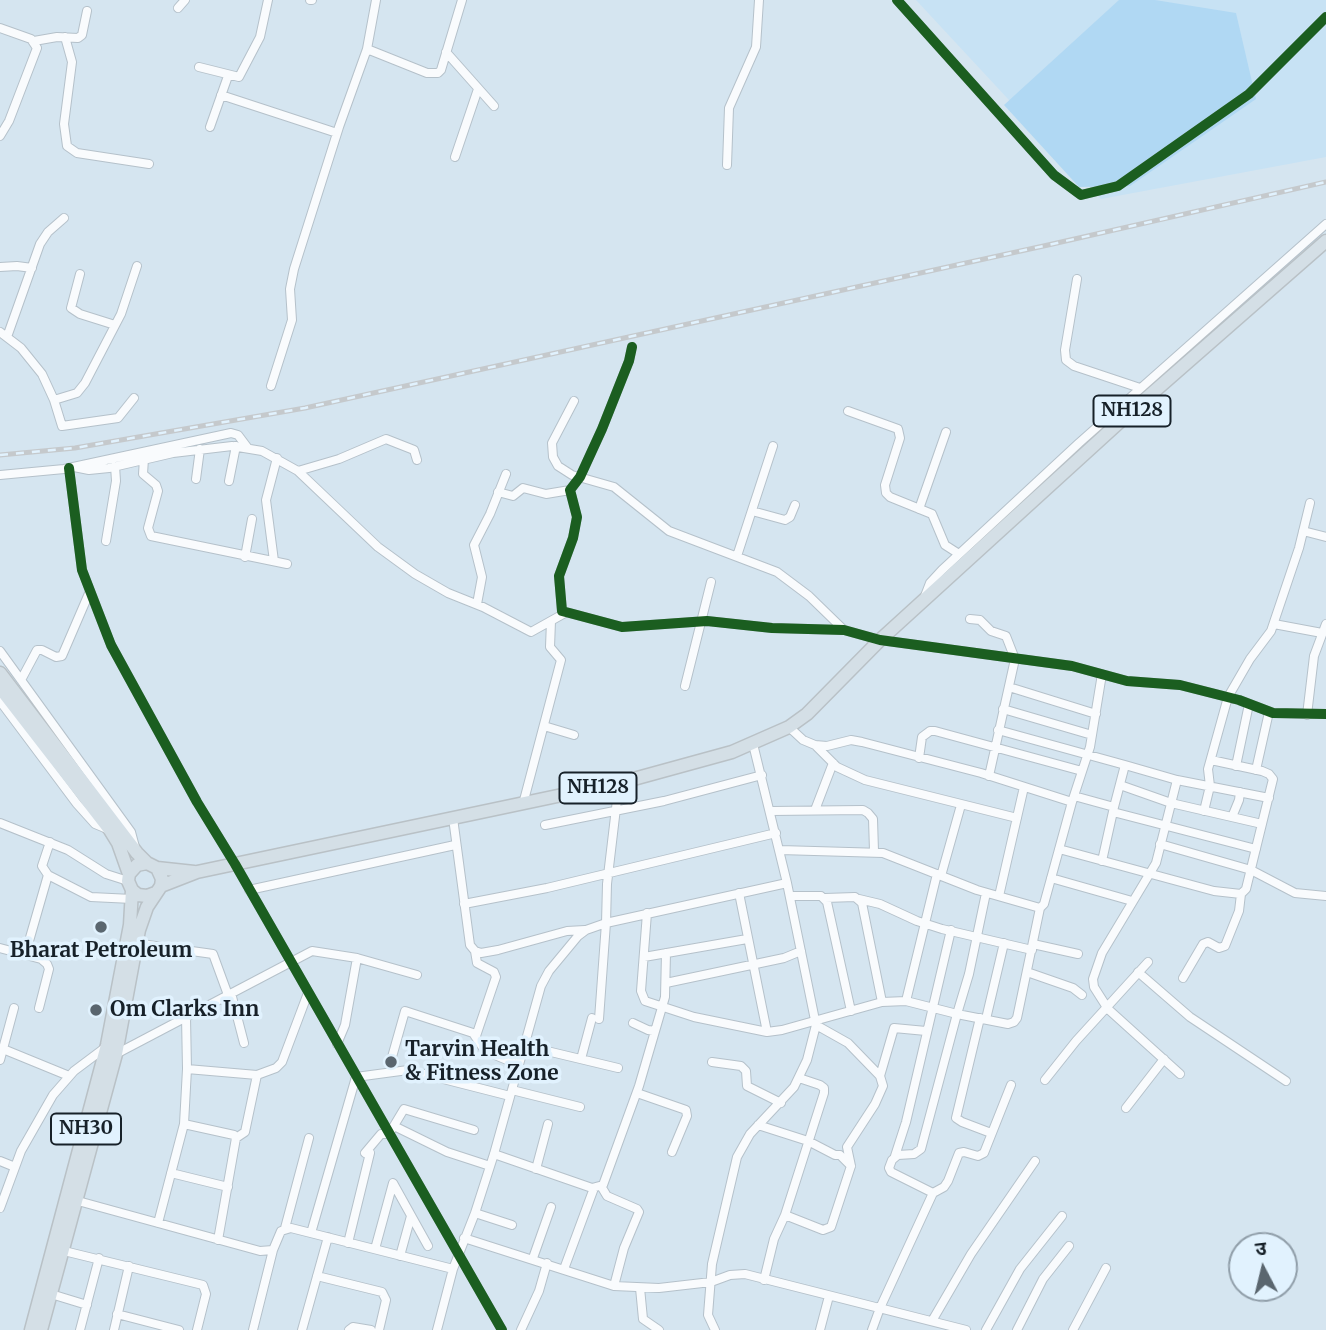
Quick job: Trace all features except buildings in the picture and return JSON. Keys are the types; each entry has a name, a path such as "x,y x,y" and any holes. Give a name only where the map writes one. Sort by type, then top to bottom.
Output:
{"highway":[{"name":"NH128","path":"158,890 197,872 620,783 754,744 789,727 821,700 880,640 1125,417 1326,241"},
{"path":"0,673 137,853 152,865 162,880 158,890 147,897 138,895 130,886 137,865 152,865"},
{"name":"NH30","path":"0,688 118,843 130,886 132,942"},
{"name":"NH128","path":"152,865 197,872"},
{"name":"NH30","path":"41,1330 78,1201 112,1050 132,942 158,890"},
{"name":"NH30","path":"32,1330 112,1050"}],"street":[{"path":"178,8 185,0"},
{"path":"199,67 239,77 245,63 253,54 264,25 268,0"},
{"path":"271,386 292,316 291,281 337,133 367,49 376,0"},
{"path":"367,49 433,74 441,70 462,0"},
{"path":"727,165 729,108 755,47 759,0"},
{"path":"897,0 1054,175 1081,195 1118,186 1250,94 1326,17"},
{"path":"0,28 34,41 80,37 87,11"},
{"path":"65,37 72,62 64,124 67,146 77,153 149,164"},
{"path":"0,136 9,121 35,53 34,41"},
{"path":"446,52 494,106"},
{"path":"210,127 228,76"},
{"path":"455,157 478,89"},
{"path":"221,95 337,133"},
{"path":"64,218 44,237 4,334 31,359 42,374 54,400 60,424 65,426 118,418 134,398"},
{"path":"925,599 930,583 958,554 1326,224"},
{"path":"0,267 17,265 32,268"},
{"path":"54,400 81,389 115,325 137,266"},
{"path":"80,274 71,308 80,314 115,325"},
{"path":"1077,279 1065,351 1066,360 1074,366 1140,388"},
{"path":"499,492 514,496 523,488 545,494 570,491 580,477 602,429 632,347"},
{"path":"574,401 555,435 552,450 558,466 580,477 614,487 669,531 761,564 791,581 844,630"},
{"path":"848,411 898,429 900,438 885,485 886,494 934,516 944,545 958,554"},
{"path":"919,509 946,432"},
{"path":"0,475 72,467 230,433 238,435 247,447"},
{"path":"298,471 339,459 386,439 414,450 417,460"},
{"path":"229,481 236,446"},
{"path":"737,556 773,446"},
{"path":"72,467 89,470 200,449 247,447 277,458 298,471 378,547 436,586 531,632 565,613"},
{"path":"196,479 200,449"},
{"path":"274,561 266,500 277,458"},
{"path":"144,459 143,474 156,485 158,491 148,528 151,536 287,564"},
{"path":"106,541 116,481 115,466"},
{"path":"72,467 78,546 90,592 111,645 197,802 502,1330"},
{"path":"477,604 482,577 474,544 506,474"},
{"path":"570,491 577,517 573,538 559,576 561,609 565,613 622,627 701,622 844,630 880,640 1072,666 1127,681 1180,685 1228,697 1269,712 1326,714"},
{"path":"1204,811 1210,786 1208,769 1228,697 1250,659 1268,638 1274,624 1310,503"},
{"path":"752,512 785,520 790,517 795,505"},
{"path":"245,557 252,519"},
{"path":"1303,531 1326,537"},
{"path":"685,686 711,582"},
{"path":"21,680 37,650 56,657 62,656 90,592"},
{"path":"970,618 981,620 991,631 1006,636 1015,659 989,776"},
{"path":"523,803 561,660 550,647 551,621"},
{"path":"1274,624 1322,633"},
{"path":"1307,715 1314,656 1326,624"},
{"path":"0,651 131,832 137,853"},
{"path":"647,914 642,997 648,1003 694,1017 767,1032 816,1023 882,1002 906,1001 1008,1024 1014,1022 1040,908 1044,904 1092,735 1102,674"},
{"path":"1009,687 1096,714"},
{"path":"0,701 77,804 95,824 110,830"},
{"path":"1236,765 1249,704"},
{"path":"1003,709 1092,735"},
{"path":"1256,770 1269,712"},
{"path":"544,726 574,735"},
{"path":"789,727 844,771 880,785 1017,818"},
{"path":"998,730 1177,780 1269,798"},
{"path":"919,758 922,737 930,731 1082,771"},
{"path":"815,746 856,741 1256,849"},
{"path":"715,1330 708,1315 710,1282 714,1252 737,1157 758,1125 790,1094 799,1078 816,1023 780,850 754,744"},
{"path":"1183,978 1203,944 1208,942 1219,947 1225,946 1240,907 1241,894 1246,889 1273,784 1271,776 1256,770 1211,760"},
{"path":"815,810 833,763"},
{"path":"1102,861 1125,765"},
{"path":"545,825 699,792 761,775"},
{"path":"1177,780 1156,863 1094,971 1094,987 1107,1006 1180,1074"},
{"path":"581,1059 595,1019 606,923 608,873 620,783"},
{"path":"1119,785 1171,803 1262,824"},
{"path":"999,896 1024,787"},
{"path":"1232,817 1240,792"},
{"path":"906,1001 925,923 961,805"},
{"path":"771,811 855,809 868,813 873,819 874,851"},
{"path":"453,818 470,945 475,951 477,962 494,972 496,977 476,1036"},
{"path":"0,823 68,850 130,886"},
{"path":"464,904 776,833"},
{"path":"50,842 42,866 48,875 91,897 130,886"},
{"path":"1160,844 1251,870 1295,893 1326,896"},
{"path":"249,890 455,845"},
{"path":"1059,849 1214,891 1241,894"},
{"path":"780,850 874,851 892,855 986,893 1040,908"},
{"path":"24,955 48,875"},
{"path":"1051,878 1132,901"},
{"path":"475,951 481,953 498,950 567,931 586,930 606,923 787,883"},
{"path":"739,893 767,1032"},
{"path":"895,1156 918,1152 921,1149 969,974 986,893"},
{"path":"790,896 855,897 880,904 925,923 977,937 1078,954"},
{"path":"825,898 851,1011"},
{"path":"859,899 882,1002"},
{"path":"437,1330 453,1269 494,1154 545,979 578,936 586,930"},
{"path":"933,1193 891,1172 889,1168 906,1122 951,930"},
{"path":"644,957 747,939"},
{"path":"132,942 214,954 244,1043"},
{"path":"991,1133 956,1118 1004,943"},
{"path":"0,948 41,959 49,969 39,1008"},
{"path":"0,1208 15,1167 53,1095 69,1076 112,1050 186,1017 316,950 357,958 416,975"},
{"path":"666,983 802,951"},
{"path":"564,1269 598,1187 606,1180 637,1093 663,1007 666,953"},
{"path":"337,1044 345,1025 357,958"},
{"path":"1045,1080 1148,962"},
{"path":"1027,972 1073,988 1082,995"},
{"path":"1138,972 1190,1017 1286,1081"},
{"path":"187,1069 257,1075 265,1073 282,1062 308,993"},
{"path":"0,1060 14,1008"},
{"path":"392,1057 405,1011 476,1036 485,1051 519,1065"},
{"path":"158,1223 184,1124 186,1017"},
{"path":"633,1023 655,1031"},
{"path":"816,1023 848,1043 880,1076"},
{"path":"840,1155 882,1089 880,1076 894,1028 926,1031"},
{"path":"526,1046 618,1068"},
{"path":"3,1049 69,1076"},
{"path":"1126,1108 1164,1059"},
{"path":"712,1062 741,1066 746,1071 747,1086 781,1103"},
{"path":"356,1077 408,1070 580,1107"},
{"path":"236,1138 243,1134 247,1125 257,1075"},
{"path":"311,1233 356,1077"},
{"path":"764,1280 774,1239 785,1215 823,1098 824,1088 799,1078"},
{"path":"872,1330 933,1193 944,1187 948,1181 959,1153 981,1156 1011,1085"},
{"path":"637,1093 686,1110 687,1116 672,1152"},
{"path":"389,1135 400,1112 408,1108 474,1130"},
{"path":"184,1124 233,1135 236,1138"},
{"path":"536,1169 548,1124"},
{"path":"758,1125 808,1141 840,1155 851,1166"},
{"path":"394,1126 447,1152 490,1166"},
{"path":"348,1243 368,1153 381,1134 389,1135"},
{"path":"218,1240 236,1138"},
{"path":"253,1330 273,1250 285,1228 309,1138"},
{"path":"785,1215 823,1230 829,1229 851,1166 847,1147"},
{"path":"494,1154 598,1187 607,1196 637,1209 639,1212 629,1235 614,1286"},
{"path":"0,1161 15,1167"},
{"path":"932,1321 971,1254 1035,1161"},
{"path":"171,1173 228,1187"},
{"path":"375,1249 392,1183 428,1246"},
{"path":"78,1201 260,1251 273,1250"},
{"path":"533,1258 551,1207"},
{"path":"475,1213 512,1224"},
{"path":"400,1255 411,1216"},
{"path":"986,1330 1020,1269 1062,1216"},
{"path":"285,1228 453,1269"},
{"path":"302,1330 328,1237"},
{"path":"464,1238 614,1286 659,1288 710,1282 739,1274 966,1330"},
{"path":"1017,1330 1043,1279 1069,1246"},
{"path":"64,1251 203,1285 206,1294 197,1330"},
{"path":"80,1330 99,1258"},
{"path":"521,1330 539,1291 547,1263"},
{"path":"114,1330 129,1266"},
{"path":"1073,1330 1106,1269"},
{"path":"317,1276 382,1292 386,1300 379,1330"},
{"path":"640,1288 643,1319 659,1330"},
{"path":"51,1294 87,1305"},
{"path":"820,1330 829,1296"},
{"path":"117,1314 179,1330"},
{"path":"349,1330 353,1327 371,1330"}],"shaded area":[{"path":"916,0 1326,0 1326,157 1101,199"},
{"path":"1119,0 1155,0 1236,13 1256,99 1130,186 1079,187 1004,105"}],"railway":[{"path":"0,455 75,448 305,408 1326,182"}],"cycle path":[{"path":"897,0 1054,175 1081,195 1118,186 1249,94 1326,17"},
{"path":"632,347 602,429 580,477 570,490 577,517 573,538 559,576 562,611 622,627 707,621 772,628 844,630 880,640 1072,666 1127,681 1180,685 1239,700 1273,713 1326,714"},
{"path":"69,468 82,570 111,645 197,802 502,1330"}],"place":[{"name":"Bharat Petroleum","path":"101,927"},
{"name":"Om Clarks Inn","path":"96,1010"},
{"name":"Tarvin Health & Fitness Zone","path":"391,1062"}]}
